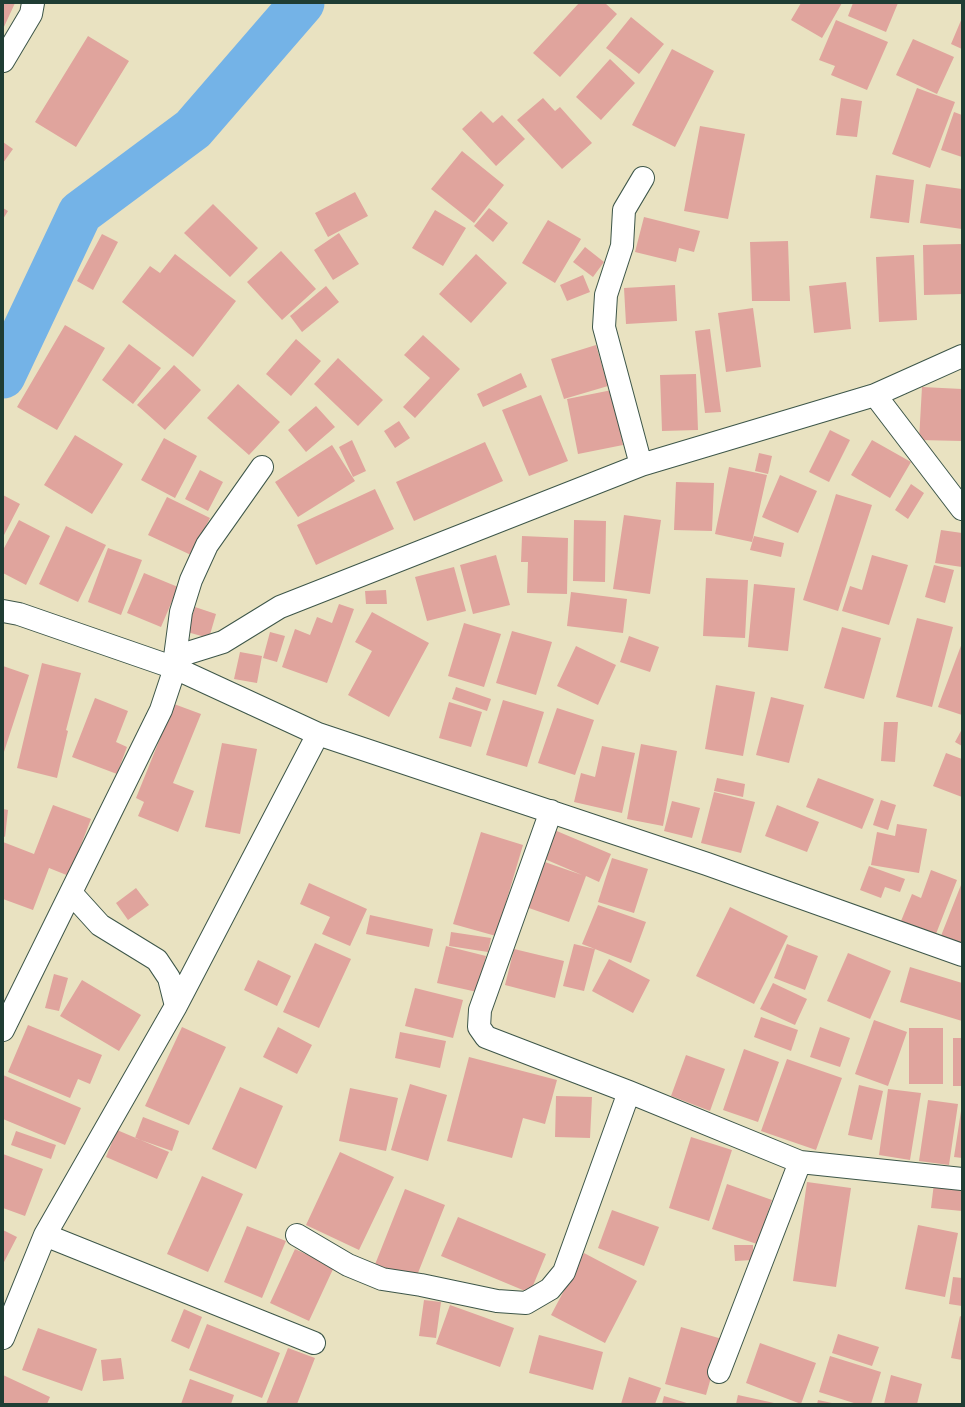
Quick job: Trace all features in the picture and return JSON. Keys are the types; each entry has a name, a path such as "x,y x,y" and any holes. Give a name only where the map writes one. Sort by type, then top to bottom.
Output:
{"street":[{"path":"3,61 30,14 33,3"},
{"path":"641,464 604,327 606,295 622,246 624,210 643,178"},
{"path":"175,662 223,642 280,606 641,464 875,395 962,356"},
{"path":"875,395 962,509"},
{"path":"3,1030 161,710 175,662 180,612 191,580 207,545 262,467"},
{"path":"3,611 19,614 175,662 318,734 551,811 962,955"},
{"path":"3,1338 45,1235 176,1006 318,734"},
{"path":"551,811 480,1010 478,1028 486,1038 629,1092 800,1162 962,1179"},
{"path":"71,893 100,925 157,960 169,978 176,1006"},
{"path":"297,1235 348,1265 382,1280 421,1285 497,1302 526,1303 550,1290 564,1272 629,1092"},
{"path":"719,1372 800,1162"},
{"path":"45,1235 314,1343"}],"building":[{"path":"3,3 15,3 3,29"},
{"path":"579,3 605,3 617,14 560,77 533,53"},
{"path":"801,3 842,3 822,38 791,20"},
{"path":"853,3 898,3 886,32 848,16"},
{"path":"631,17 664,44 639,74 606,48"},
{"path":"962,18 962,49 951,44"},
{"path":"836,20 888,42 867,90 831,75 835,66 819,60"},
{"path":"88,36 129,61 76,147 35,122"},
{"path":"913,39 954,57 937,94 896,75"},
{"path":"672,49 714,71 675,147 632,125"},
{"path":"610,59 635,83 601,120 576,97"},
{"path":"917,88 955,102 930,168 892,154"},
{"path":"543,98 555,111 560,107 592,143 562,169 517,120"},
{"path":"841,98 862,101 857,137 836,135"},
{"path":"481,111 493,123 502,115 525,139 496,166 462,129"},
{"path":"954,112 962,115 962,157 941,150"},
{"path":"700,126 745,134 728,219 684,211"},
{"path":"3,142 13,149 3,163"},
{"path":"462,151 504,185 474,223 431,189"},
{"path":"876,175 914,180 909,223 870,218"},
{"path":"926,184 962,189 962,229 920,223"},
{"path":"355,192 368,216 328,237 315,213"},
{"path":"213,204 258,248 230,277 184,233"},
{"path":"3,208 8,211 3,219"},
{"path":"489,208 508,223 493,242 474,226"},
{"path":"435,210 466,228 443,266 412,248"},
{"path":"644,217 700,231 694,252 679,248 676,262 635,252"},
{"path":"548,220 581,239 555,283 522,263"},
{"path":"339,233 359,264 333,280 314,250"},
{"path":"102,234 118,242 93,290 77,281"},
{"path":"788,241 790,301 752,301 750,242"},
{"path":"962,244 962,294 924,295 923,245"},
{"path":"585,247 604,262 593,277 573,262"},
{"path":"281,251 316,289 282,320 247,282"},
{"path":"175,254 236,301 193,357 122,302 150,266 160,273"},
{"path":"476,254 507,283 471,323 439,294"},
{"path":"914,255 917,320 879,322 876,257"},
{"path":"583,275 590,292 567,301 560,285"},
{"path":"846,282 851,329 814,333 809,286"},
{"path":"675,285 677,321 626,324 624,288"},
{"path":"326,286 339,302 302,332 290,316"},
{"path":"753,308 761,367 726,372 718,313"},
{"path":"65,325 105,348 57,430 17,407"},
{"path":"710,329 721,412 705,413 695,331"},
{"path":"423,335 460,369 415,418 403,407 430,378 404,355"},
{"path":"296,339 321,361 291,396 266,374"},
{"path":"129,344 161,368 133,404 102,380"},
{"path":"596,345 608,386 564,399 551,359"},
{"path":"338,358 383,400 358,426 314,384"},
{"path":"174,365 201,390 165,430 137,405"},
{"path":"521,373 527,387 483,407 477,394"},
{"path":"696,374 698,430 662,431 660,375"},
{"path":"238,384 280,422 249,455 207,418"},
{"path":"922,387 962,389 962,441 919,440"},
{"path":"612,390 623,445 578,454 567,399"},
{"path":"541,395 568,461 529,476 502,410"},
{"path":"316,406 335,427 306,452 288,430"},
{"path":"399,421 410,438 395,448 384,431"},
{"path":"830,430 850,440 829,482 809,472"},
{"path":"75,435 123,464 92,514 44,485"},
{"path":"164,438 197,456 175,498 141,480"},
{"path":"352,440 366,471 353,477 339,447"},
{"path":"872,440 911,462 890,498 851,475"},
{"path":"485,442 503,481 414,521 396,482"},
{"path":"332,445 355,481 298,517 275,482"},
{"path":"759,453 772,456 768,474 755,471"},
{"path":"729,467 767,475 752,542 715,534"},
{"path":"200,470 223,482 208,511 185,499"},
{"path":"780,475 817,491 798,533 762,517"},
{"path":"676,482 714,483 712,531 674,530"},
{"path":"911,484 924,493 908,519 895,510"},
{"path":"375,489 394,529 316,565 297,525"},
{"path":"836,494 872,505 838,611 803,600"},
{"path":"3,495 20,504 3,537"},
{"path":"167,497 210,518 191,555 148,535"},
{"path":"624,515 661,520 650,594 613,589"},
{"path":"19,520 50,536 26,585 3,573 3,550"},
{"path":"574,520 606,521 605,582 573,581"},
{"path":"66,526 106,545 78,602 39,584"},
{"path":"941,530 962,533 962,567 935,563"},
{"path":"522,536 568,538 567,594 527,593 528,562 521,562"},
{"path":"754,536 784,543 781,557 750,550"},
{"path":"108,548 142,560 121,615 88,602"},
{"path":"496,555 510,605 473,614 460,565"},
{"path":"872,555 908,565 889,625 842,611 850,586 862,590"},
{"path":"934,565 954,570 945,603 925,597"},
{"path":"454,567 466,611 427,621 415,577"},
{"path":"144,573 178,587 161,627 127,613"},
{"path":"706,578 748,580 745,638 703,636"},
{"path":"754,584 795,588 788,651 748,647"},
{"path":"386,590 387,604 366,604 365,591"},
{"path":"571,592 627,599 623,633 567,626"},
{"path":"339,604 354,609 327,683 282,667 295,629 310,635 317,617 332,623"},
{"path":"195,607 216,614 209,638 187,632"},
{"path":"372,612 429,643 389,717 348,695 372,651 355,642"},
{"path":"917,618 953,627 932,707 896,697"},
{"path":"464,623 501,634 484,687 448,676"},
{"path":"842,627 881,638 864,699 824,688"},
{"path":"512,631 552,642 536,695 496,683"},
{"path":"270,632 285,636 277,662 263,658"},
{"path":"629,636 659,647 650,672 620,662"},
{"path":"962,643 962,715 938,707"},
{"path":"576,646 616,665 598,705 557,686"},
{"path":"240,652 262,656 257,683 234,679"},
{"path":"42,663 81,673 66,730 68,731 57,778 17,768"},
{"path":"3,666 29,675 3,755"},
{"path":"716,685 755,692 743,756 705,749"},
{"path":"456,687 491,699 487,711 452,699"},
{"path":"771,697 804,705 789,763 756,755"},
{"path":"95,698 128,711 116,742 127,747 117,774 72,757"},
{"path":"503,700 544,712 527,767 486,755"},
{"path":"449,702 482,712 471,747 439,738"},
{"path":"174,704 201,714 173,783 194,791 178,832 138,816 144,802 136,798"},
{"path":"557,708 594,720 575,775 538,763"},
{"path":"884,722 898,722 895,762 881,761"},
{"path":"962,729 962,746 955,742"},
{"path":"222,743 257,749 240,834 205,827"},
{"path":"641,744 677,751 663,826 627,819"},
{"path":"602,746 635,753 622,813 574,802 581,773 595,777"},
{"path":"946,753 962,759 962,797 933,786"},
{"path":"717,778 745,784 743,797 714,791"},
{"path":"818,778 874,799 862,829 806,807"},
{"path":"714,792 755,802 741,853 701,843"},
{"path":"881,800 896,805 888,830 873,825"},
{"path":"672,801 700,808 692,838 664,831"},
{"path":"53,805 91,819 69,876 49,868 33,910 3,899 3,842 34,854"},
{"path":"777,805 819,822 807,852 765,836"},
{"path":"3,809 8,810 5,837 3,836"},
{"path":"897,824 927,829 919,873 871,865 877,832 895,836"},
{"path":"552,829 611,854 599,882 586,876 569,922 526,907 542,861 582,875 540,857"},
{"path":"481,832 523,845 496,936 453,924"},
{"path":"612,858 648,869 634,913 598,902"},
{"path":"869,866 905,879 900,892 885,887 881,898 860,890"},
{"path":"931,870 957,880 934,939 899,926 912,894 921,898"},
{"path":"309,883 367,909 350,946 322,934 330,917 300,904"},
{"path":"962,885 962,949 939,941"},
{"path":"136,888 149,905 128,920 116,903"},
{"path":"598,905 646,922 631,963 582,944"},
{"path":"730,907 788,936 754,1004 696,976"},
{"path":"370,915 433,929 429,947 366,934"},
{"path":"451,932 491,938 488,952 449,946"},
{"path":"315,943 351,959 319,1028 283,1012"},
{"path":"574,944 595,949 584,991 563,986"},
{"path":"787,944 818,956 805,990 774,978"},
{"path":"446,946 486,956 477,992 437,983"},
{"path":"514,949 564,961 555,998 505,985"},
{"path":"848,953 891,971 870,1019 827,1001"},
{"path":"609,959 650,980 633,1013 592,991"},
{"path":"258,960 291,976 277,1006 244,990"},
{"path":"910,967 962,983 962,1021 900,1002"},
{"path":"54,974 68,978 59,1011 45,1008"},
{"path":"82,980 141,1015 119,1051 60,1016"},
{"path":"773,983 807,999 795,1025 760,1009"},
{"path":"415,988 463,1000 453,1038 405,1026"},
{"path":"761,1017 798,1030 791,1051 754,1037"},
{"path":"874,1020 907,1032 888,1086 855,1074"},
{"path":"28,1025 102,1055 90,1084 78,1079 70,1098 8,1072"},
{"path":"182,1027 226,1047 189,1125 145,1106"},
{"path":"278,1027 312,1045 297,1074 263,1057"},
{"path":"820,1027 850,1038 840,1067 810,1057"},
{"path":"909,1028 943,1028 943,1084 909,1084"},
{"path":"400,1032 446,1041 440,1068 395,1058"},
{"path":"953,1038 962,1038 962,1086 953,1086"},
{"path":"744,1049 779,1062 758,1122 723,1110"},
{"path":"686,1055 725,1069 710,1111 671,1096"},
{"path":"469,1057 557,1080 545,1124 523,1118 512,1158 447,1141"},
{"path":"787,1059 842,1078 816,1150 761,1131"},
{"path":"3,1075 81,1108 65,1145 3,1119"},
{"path":"410,1084 447,1095 428,1161 391,1150"},
{"path":"859,1085 883,1091 872,1140 848,1135"},
{"path":"240,1087 283,1106 256,1169 212,1149"},
{"path":"350,1088 398,1098 386,1151 339,1141"},
{"path":"888,1089 921,1093 910,1160 879,1155"},
{"path":"556,1096 592,1097 590,1138 555,1137"},
{"path":"928,1100 958,1104 949,1165 919,1161"},
{"path":"962,1111 962,1158 954,1157"},
{"path":"143,1117 179,1131 172,1151 135,1138"},
{"path":"117,1130 169,1152 157,1179 106,1157"},
{"path":"16,1131 56,1145 51,1159 11,1145"},
{"path":"691,1137 732,1150 709,1221 669,1208"},
{"path":"340,1152 394,1177 359,1250 306,1225"},
{"path":"3,1154 43,1169 25,1216 3,1208"},
{"path":"202,1176 243,1194 208,1272 167,1254"},
{"path":"807,1182 851,1188 836,1287 793,1281"},
{"path":"934,1183 962,1186 962,1211 931,1208"},
{"path":"727,1184 772,1200 757,1244 712,1229"},
{"path":"405,1189 445,1205 414,1283 374,1267"},
{"path":"612,1210 659,1227 644,1266 598,1248"},
{"path":"458,1217 546,1254 530,1293 441,1256"},
{"path":"918,1225 958,1233 945,1297 905,1289"},
{"path":"247,1226 286,1241 262,1298 224,1282"},
{"path":"3,1230 17,1237 3,1264"},
{"path":"734,1245 753,1245 753,1260 735,1261"},
{"path":"295,1249 334,1267 309,1321 270,1303"},
{"path":"584,1253 637,1281 605,1343 551,1315"},
{"path":"953,1277 962,1278 962,1306 949,1304"},
{"path":"424,1300 441,1302 436,1338 419,1336"},
{"path":"450,1305 514,1328 500,1367 436,1344"},
{"path":"184,1309 202,1317 189,1349 171,1341"},
{"path":"960,1316 962,1317 962,1360 951,1358"},
{"path":"207,1324 280,1353 262,1398 189,1370"},
{"path":"681,1327 722,1339 706,1395 665,1384"},
{"path":"38,1328 97,1349 82,1391 22,1370"},
{"path":"838,1334 879,1347 872,1366 832,1353"},
{"path":"539,1335 603,1352 593,1390 529,1373"},
{"path":"760,1343 816,1363 801,1404 746,1383"},
{"path":"288,1348 315,1358 297,1404 266,1404"},
{"path":"830,1356 881,1372 871,1404 857,1404 819,1392"},
{"path":"121,1358 124,1379 103,1381 101,1360"},
{"path":"3,1375 50,1397 47,1404 3,1404"},
{"path":"891,1375 922,1384 917,1404 884,1404"},
{"path":"629,1377 661,1388 655,1404 621,1404"},
{"path":"190,1379 234,1395 231,1404 181,1404"},
{"path":"738,1395 774,1403 774,1404 736,1404"},
{"path":"664,1396 690,1404 662,1404"},
{"path":"818,1400 832,1403 832,1404 817,1404"}],"waterway":[{"path":"3,376 80,213 193,129 302,3"}]}
